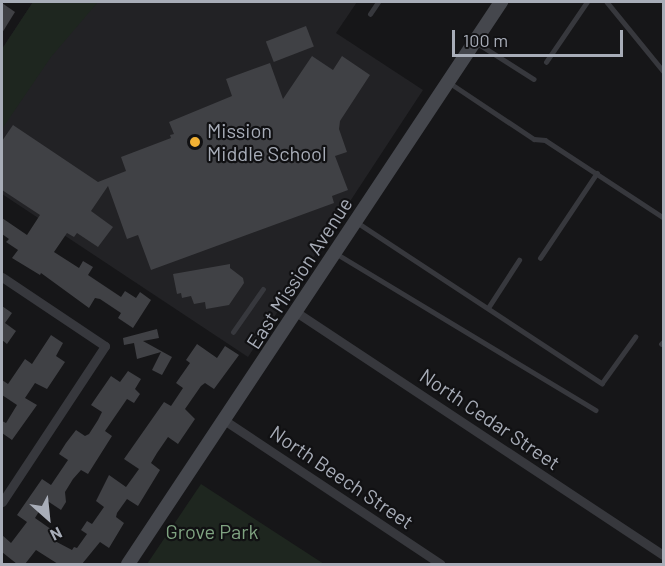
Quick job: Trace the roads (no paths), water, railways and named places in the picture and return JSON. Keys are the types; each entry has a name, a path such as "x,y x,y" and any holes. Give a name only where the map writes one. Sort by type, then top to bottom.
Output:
{"main road":[{"name":"East Mission Avenue","path":"128,564 501,2"}],"street":[{"path":"2,277 105,346 2,502"},
{"name":"North Cedar Street","path":"296,312 663,556"},
{"name":"North Beech Street","path":"224,420 441,564"}],"lane":[{"path":"370,14 378,2"},
{"path":"546,62 587,2"},
{"path":"608,2 663,72"},
{"path":"474,41 534,79"},
{"path":"447,82 534,139 545,140 663,218"},
{"path":"540,258 597,173"},
{"path":"356,221 602,383 635,338"},
{"path":"335,252 596,410"},
{"path":"488,308 519,260"},
{"path":"233,332 263,289"}],"place":[{"name":"Mission Middle School","path":"195,142"}],"park label":[{"name":"Grove Park","path":"212,531"}]}
